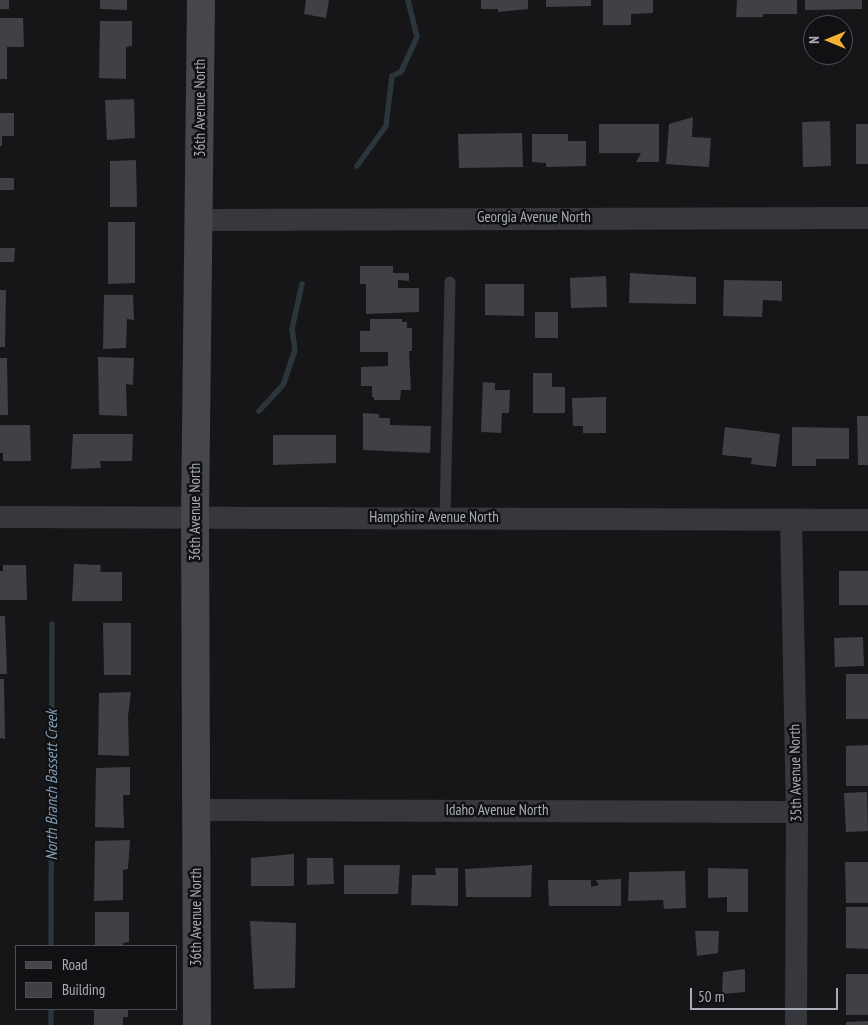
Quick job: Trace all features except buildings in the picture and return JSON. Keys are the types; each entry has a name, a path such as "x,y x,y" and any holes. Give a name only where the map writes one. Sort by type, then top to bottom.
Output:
{"street":[{"name":"36th Avenue North","path":"197,1025 198,810 195,517 200,220 201,0"},
{"name":"Georgia Avenue North","path":"200,220 868,218"},
{"name":"Hampshire Avenue North","path":"0,517 868,520"},
{"name":"35th Avenue North","path":"791,520 797,812 796,1025"},
{"name":"Idaho Avenue North","path":"198,810 797,812"}],"lane":[{"path":"445,518 450,282"}],"waterway":[{"name":"North Branch Bassett Creek","path":"357,166 386,126 392,76 401,72 417,37 408,0"},
{"name":"North Branch Bassett Creek","path":"259,411 283,385 295,350 292,329 302,284"},
{"name":"North Branch Bassett Creek","path":"51,945 52,624"},
{"name":"North Branch Bassett Creek","path":"51,1010 51,1025"}]}
